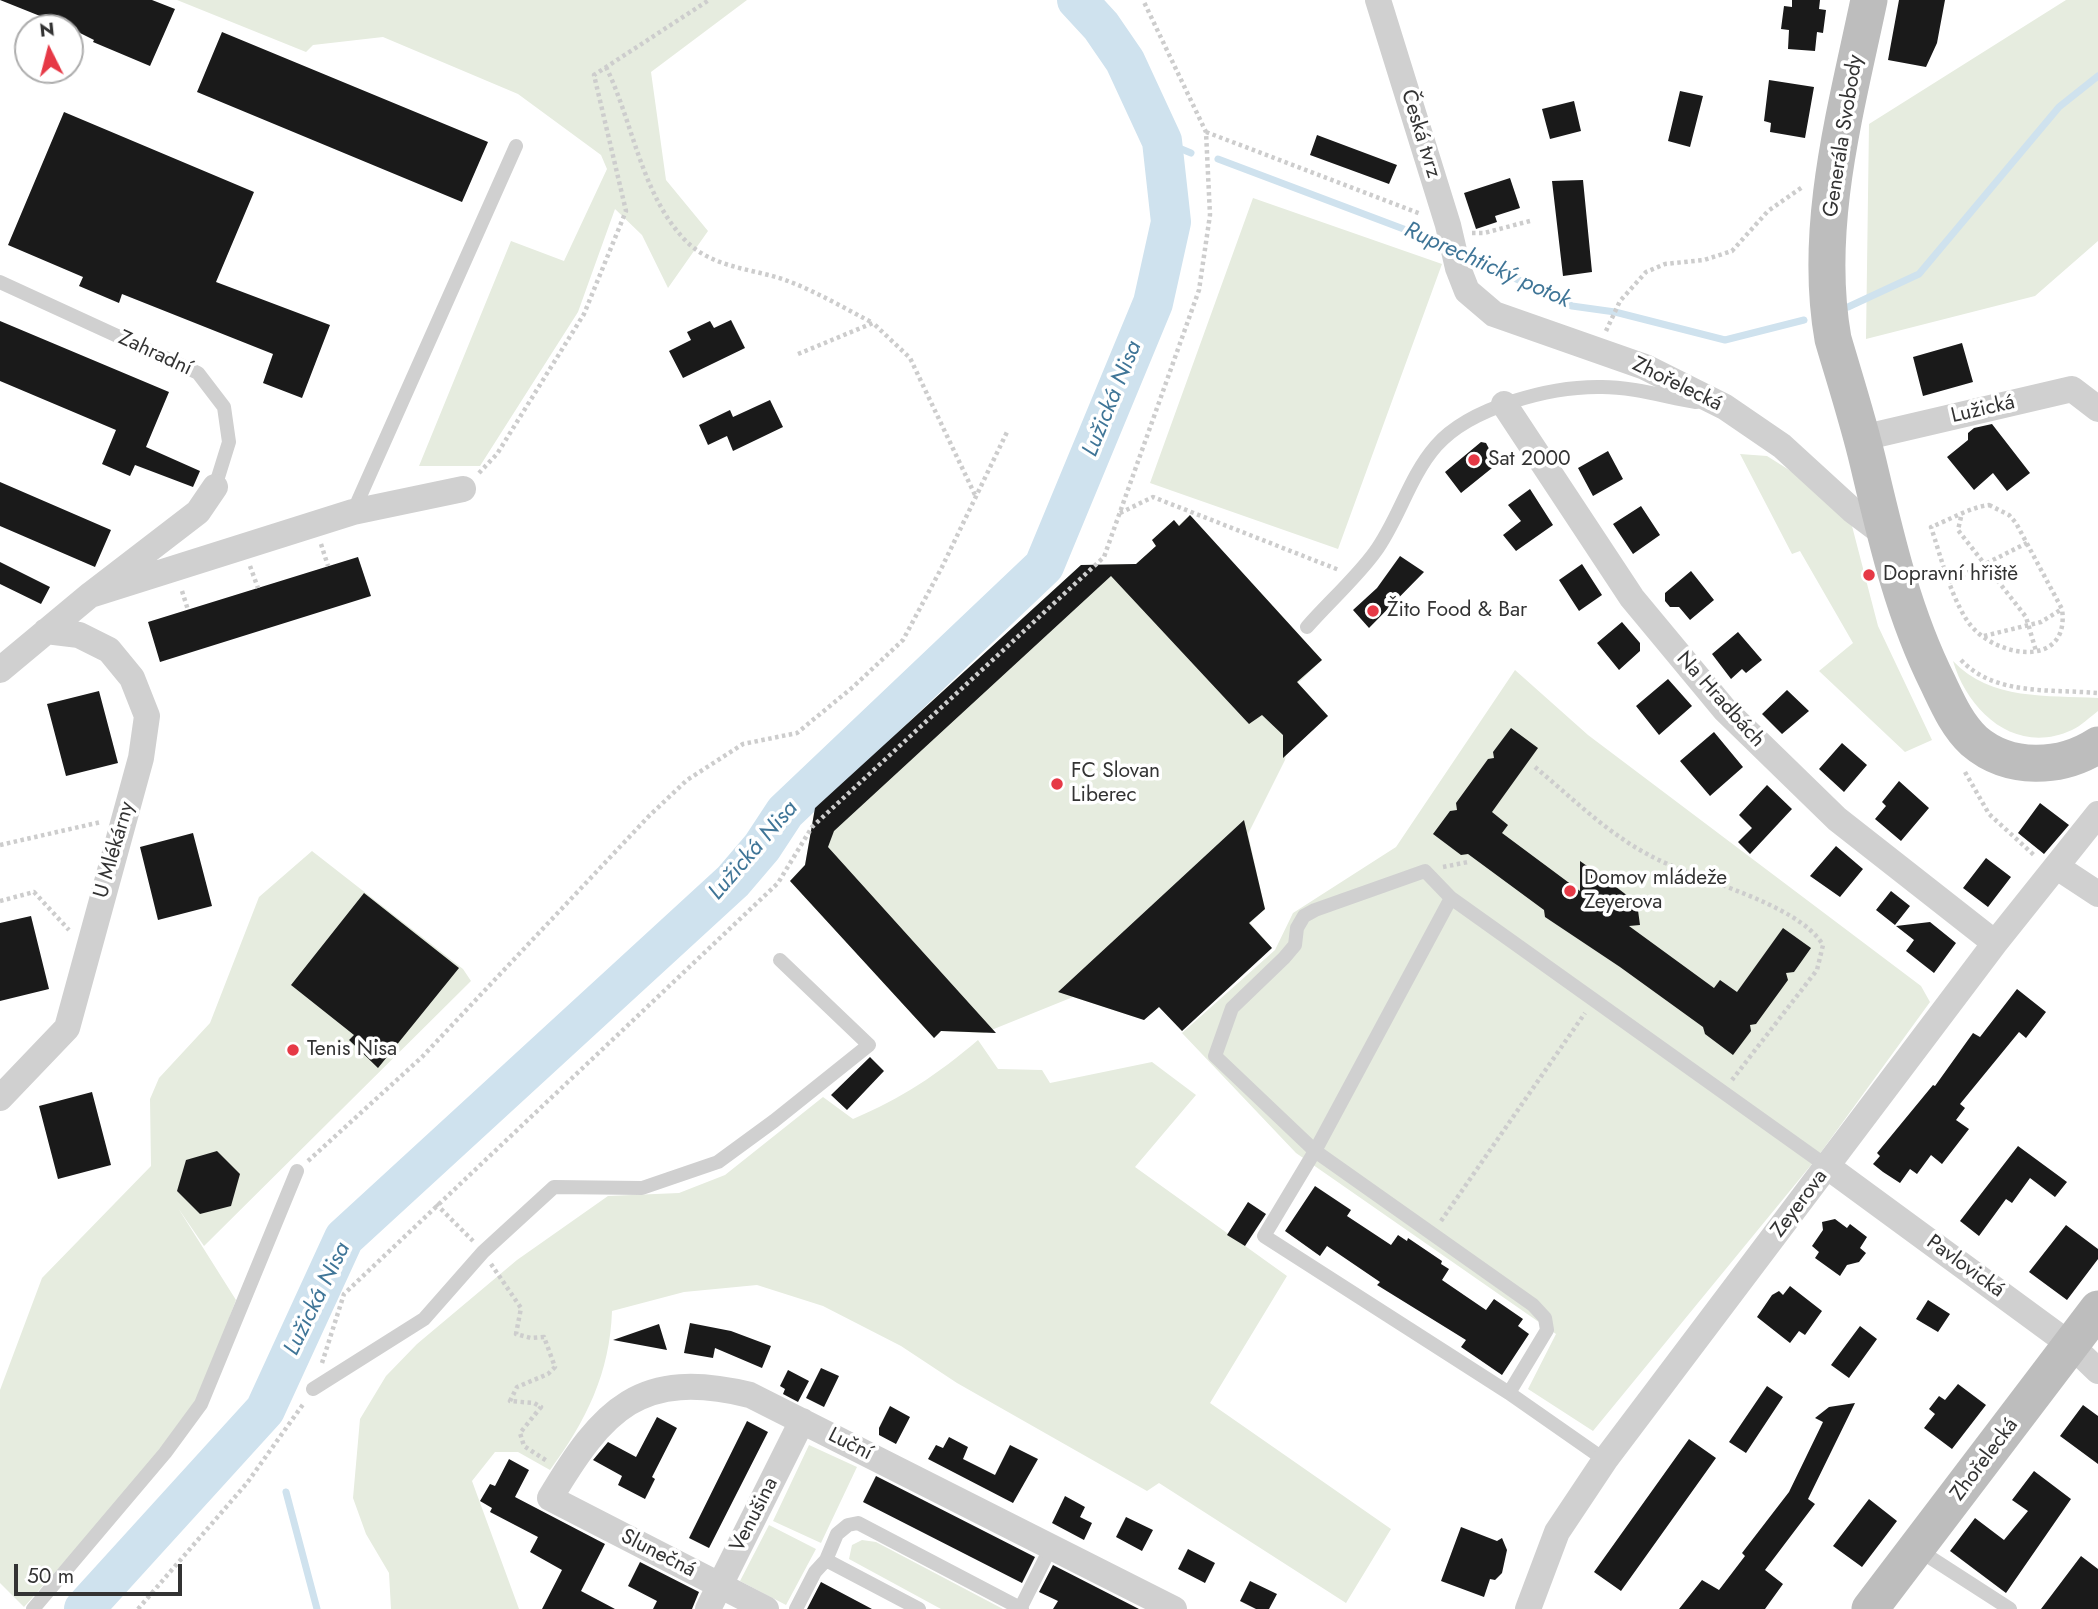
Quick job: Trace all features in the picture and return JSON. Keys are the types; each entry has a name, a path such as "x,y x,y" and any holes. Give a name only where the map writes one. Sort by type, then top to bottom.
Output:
{"main road":[{"name":"Generála Svobody","path":"1862,438 1833,339 1826,300 1826,273 1833,177 1869,0"},
{"path":"1862,438 1884,534 1924,656 1963,729 1984,748 2016,762 2055,762 2098,745"},
{"name":"Zhořelecká","path":"1870,1609 2098,1309"}],"street":[{"name":"Česká tvrz","path":"1378,0 1448,225 1458,268"},
{"name":"Zhořelecká","path":"1458,268 1467,291 1494,314 1645,367 1725,407 1782,446 1852,510 1884,534"},
{"name":"Lužická","path":"1862,438 2072,389 2098,409"},
{"name":"Na Hradbách","path":"1504,404 1632,598 1725,710 1837,819 1995,943"},
{"name":"Zahradní","path":"0,670 90,595 198,512 215,487"},
{"name":"Zahradní","path":"90,595 353,512 463,489"},
{"name":"U Mlékárny","path":"0,1098 66,1028 141,758 147,716 132,678 108,650 79,635 46,631"},
{"name":"Zeyerova","path":"1528,1609 1557,1532 1605,1460 1995,943 2098,814"},
{"path":"2057,867 2098,894"},
{"name":"Pavlovická","path":"1828,1167 2072,1346 2098,1371"},
{"name":"Luční","path":"550,1498 581,1446 604,1421 640,1396 712,1386 750,1395 1174,1609"},
{"name":"Venušina","path":"708,1609 802,1421"},
{"name":"Slunečná","path":"550,1498 766,1609"}],"lane":[{"path":"353,512 516,146"},
{"name":"Zahradní","path":"0,282 198,373 223,407 229,442 215,487"},
{"path":"1307,627 1375,553 1419,470 1437,445 1452,431 1504,404 1578,387 1604,386 1725,407"},
{"path":"1509,1392 1547,1330 1545,1318 1533,1305 1315,1151 1215,1056 1232,1008 1295,945 1297,928 1304,916 1425,871 1451,898 1828,1167"},
{"path":"1451,898 1315,1151 1264,1236 1509,1392 1605,1460"},
{"path":"313,1389 424,1319 483,1252 554,1187 642,1188 718,1162 869,1045 780,960"},
{"path":"33,1609 165,1453 201,1404 297,1171"},
{"path":"796,1609 815,1572 826,1560 837,1534 848,1525 858,1523 1021,1609 1051,1547"},
{"path":"1917,1549 2010,1609"},
{"path":"826,1560 919,1609"}],"path":[{"path":"463,489 497,454 577,325 600,280 626,211 594,75 709,0"},
{"path":"138,1609 247,1483 313,1389 344,1294 778,883 812,827 1098,566 1104,557 1199,290 1210,215 1206,132 1143,0"},
{"path":"606,67 642,165 662,204 686,241 727,266 787,281 873,323 910,358 976,496"},
{"path":"1206,132 1473,234 1530,221"},
{"path":"1598,351 1620,301 1646,272 1665,264 1704,260 1732,251 1775,204 1808,184"},
{"path":"798,354 873,323"},
{"path":"297,1171 422,1057 640,825 687,780 743,744 797,733 853,687 903,640 1008,430"},
{"path":"1120,513 1153,497 1353,575"},
{"path":"1981,506 1998,508 2009,515 2026,543 2062,609 2064,624 2060,633 2045,649 2006,650 1983,636 1967,619 1949,582 1931,527 1961,517 1981,506"},
{"path":"1961,517 1958,530 2026,617 2036,651"},
{"path":"1949,582 2026,543"},
{"path":"1983,636 2028,627 2062,609"},
{"path":"1956,653 1973,673 1998,685 2098,693"},
{"path":"1963,729 1964,769 1989,814 2021,846 2057,867"},
{"path":"1535,767 1584,808 1647,854 1683,872 1742,892 1801,923 1817,936 1823,945 1817,970 1723,1091"},
{"path":"0,845 124,816"},
{"path":"0,901 34,892 87,949"},
{"path":"1432,1234 1595,999"},
{"path":"521,1308 516,1334 531,1338 544,1337 555,1367 548,1374 517,1387 510,1401 534,1403 541,1407 520,1433 524,1446 565,1473"}],"shaded area":[{"path":"177,0 747,0 651,72 666,180 708,231 668,288 642,235 615,209 578,312 480,466 419,466 511,241 564,261 607,169 601,155 518,94 383,37 313,45 306,52"},
{"path":"2066,0 2098,0 2098,241 2035,296 1866,339 1869,124"},
{"path":"1253,198 1442,264 1338,549 1150,483"},
{"path":"1740,454 1767,456 1794,473 1852,526 1878,626 1932,740 1905,752 1819,671 1853,643 1800,551 1792,554"},
{"name":"FC Slovan Liberec","path":"1190,515 1322,660 1298,683 1328,716 1293,748 1288,743 1285,760 1248,834 1265,909 1250,923 1272,948 1182,1031 1159,1007 1144,1020 1073,997 984,1033 941,1031 934,1038 790,881 805,865 815,808 1081,565 1136,564 1156,546 1152,540 1174,520 1179,525"},
{"path":"1953,661 1968,674 2002,689 2040,696 2098,698 2098,711 2075,728 2051,737 2014,733 1982,712 1960,680"},
{"path":"1515,670 1588,735 1921,986 1930,1002 1816,1159 1593,1431 1528,1389 1556,1334 1296,1153 1182,1033 1275,950 1293,913 1396,847"},
{"path":"312,851 463,969 471,981 204,1246 178,1208 236,1300 198,1401 115,1505 24,1607 0,1583 0,1390 42,1278 151,1166 150,1099 159,1078 210,1023 259,897"},
{"path":"978,1040 998,1069 1042,1070 1050,1083 1152,1062 1196,1095 1135,1167 1287,1276 1210,1403 1391,1529 1346,1603 1159,1483 1147,1491 957,1383 901,1346 823,1306 757,1285 684,1292 612,1311 607,1355 594,1395 575,1433 550,1470 518,1452 495,1452 472,1481 519,1609 391,1609 389,1573 366,1534 353,1498 360,1419 386,1376 417,1344 517,1260 608,1196 679,1193 725,1175 823,1097 853,1119 918,1085"},
{"path":"809,1445 857,1467 821,1543 773,1521"},
{"path":"769,1525 816,1549 786,1605 740,1581"},
{"path":"862,1540 876,1542 1003,1609 941,1609 849,1559 852,1545"}],"building":[{"path":"0,0 152,0 175,9 150,66 93,42 94,40 84,35 84,14 35,14"},
{"path":"1792,0 1820,0 1819,9 1826,10 1823,33 1817,32 1815,51 1788,49 1789,30 1781,29 1784,6 1792,7"},
{"path":"1899,0 1945,0 1937,43 1926,67 1888,60"},
{"path":"222,32 488,142 462,202 197,92"},
{"path":"1769,80 1814,87 1805,138 1770,132 1771,123 1764,121"},
{"path":"1680,91 1703,96 1690,147 1668,141"},
{"path":"1574,101 1581,131 1550,139 1542,109"},
{"path":"64,112 254,192 216,282 330,325 302,398 263,383 273,354 122,294 119,303 79,286 83,277 8,245"},
{"path":"1317,135 1397,165 1389,184 1310,155"},
{"path":"1510,178 1520,208 1495,216 1497,222 1476,229 1464,193"},
{"path":"1583,180 1592,272 1563,276 1552,181"},
{"path":"731,320 745,348 683,378 669,351 691,340 687,332 710,321 714,328"},
{"path":"0,321 169,392 146,447 200,471 193,487 135,465 130,476 102,464 116,430 0,381"},
{"path":"1962,343 1973,382 1923,396 1913,357"},
{"path":"770,400 783,427 733,451 727,436 708,445 699,425 730,410 733,417"},
{"path":"1992,424 2030,473 2007,491 1993,473 1974,490 1947,457 1968,440 1968,433 1974,428"},
{"path":"1481,442 1486,443 1497,464 1461,493 1445,472"},
{"path":"1608,451 1623,479 1593,496 1578,468"},
{"path":"0,482 111,530 95,567 0,526"},
{"path":"1530,489 1553,525 1516,551 1503,535 1521,521 1508,505"},
{"path":"1641,506 1660,535 1633,554 1613,524"},
{"path":"1190,515 1322,660 1297,682 1328,716 1283,758 1283,735 1262,715 1249,724 1111,576 834,831 828,847 996,1033 941,1031 934,1038 790,881 805,865 815,808 1081,565 1136,564 1156,546 1152,540 1174,520 1179,526"},
{"path":"1400,556 1424,572 1369,628 1353,610 1377,588"},
{"path":"358,557 371,596 160,662 148,622"},
{"path":"0,562 50,587 41,604 0,584"},
{"path":"1582,564 1602,595 1579,611 1559,580"},
{"path":"1691,571 1714,600 1690,620 1679,607 1670,607 1665,601 1665,593"},
{"path":"1622,622 1640,643 1640,651 1619,670 1597,643"},
{"path":"1738,632 1762,660 1746,673 1742,669 1731,679 1712,654"},
{"path":"1668,679 1692,706 1659,735 1636,706"},
{"path":"1787,690 1809,711 1782,734 1762,714"},
{"path":"99,691 118,763 66,776 47,704"},
{"name":"Domov mládeže Zeyerova","path":"1511,728 1538,748 1492,812 1508,825 1502,833 1580,891 1580,861 1597,873 1599,881 1607,880 1637,903 1640,925 1629,926 1714,988 1720,980 1737,992 1783,928 1811,948 1794,972 1786,973 1788,980 1756,1024 1750,1025 1751,1031 1733,1055 1705,1034 1703,1027 1545,917 1544,910 1468,854 1461,855 1433,834 1450,811 1457,810 1456,803 1488,759 1494,758 1493,752"},
{"path":"1714,732 1743,767 1710,796 1680,761"},
{"path":"1842,743 1867,765 1844,792 1819,769"},
{"path":"1899,781 1929,808 1901,841 1875,819 1886,806 1882,802"},
{"path":"1767,785 1792,809 1750,854 1738,842 1752,828 1739,815"},
{"path":"2040,803 2069,825 2044,854 2018,833"},
{"path":"1244,820 1265,909 1249,923 1272,948 1182,1031 1159,1007 1144,1020 1058,992"},
{"path":"193,833 212,906 158,920 140,847"},
{"path":"1836,846 1863,869 1840,897 1810,876"},
{"path":"1986,858 2011,877 1988,907 1963,888"},
{"path":"1891,891 1910,906 1895,925 1876,910"},
{"path":"364,893 459,968 378,1068 349,1040 354,1035 291,985"},
{"path":"31,916 49,989 0,1001 0,923"},
{"path":"1930,922 1956,943 1934,973 1906,951 1914,940 1896,926"},
{"path":"2017,989 2046,1012 2026,1038 2019,1032 1960,1104 1965,1108 1956,1120 1969,1129 1942,1164 1931,1155 1917,1174 1910,1169 1900,1183 1883,1172 1873,1164 1880,1156 1877,1153 1933,1085 1935,1086 1973,1033 1980,1037"},
{"path":"870,1057 884,1071 847,1110 831,1095"},
{"path":"92,1092 111,1165 58,1179 39,1106"},
{"path":"2018,1146 2067,1182 2055,1197 2030,1178 2012,1203 2006,1199 1979,1236 1960,1221"},
{"path":"217,1151 240,1174 231,1206 200,1214 177,1191 186,1160"},
{"path":"1315,1186 1351,1210 1347,1216 1391,1245 1398,1235 1407,1241 1408,1238 1442,1261 1441,1264 1449,1269 1442,1280 1486,1310 1494,1299 1523,1319 1518,1326 1529,1334 1502,1375 1461,1347 1466,1340 1377,1285 1380,1282 1327,1246 1320,1256 1285,1231"},
{"path":"1248,1202 1266,1214 1245,1246 1227,1235"},
{"path":"1835,1219 1847,1228 1850,1224 1867,1237 1860,1248 1866,1253 1859,1262 1847,1265 1840,1276 1815,1258 1819,1252 1812,1246 1823,1230 1822,1222"},
{"path":"2066,1225 2098,1249 2098,1259 2067,1300 2029,1272"},
{"path":"1790,1286 1822,1311 1805,1335 1799,1331 1790,1343 1757,1317 1772,1295 1779,1291 1783,1295"},
{"path":"1928,1300 1950,1314 1938,1332 1916,1319"},
{"path":"690,1323 731,1331 771,1346 762,1368 715,1348 713,1358 684,1353"},
{"path":"659,1324 667,1350 613,1340"},
{"path":"1860,1326 1877,1339 1849,1378 1831,1365"},
{"path":"821,1368 839,1376 824,1407 806,1398"},
{"path":"788,1370 809,1381 798,1402 783,1394 785,1389 780,1386"},
{"path":"1958,1384 1986,1405 1952,1449 1924,1428 1935,1414 1929,1409 1939,1396 1945,1400"},
{"path":"1767,1386 1783,1397 1746,1453 1729,1442"},
{"path":"1855,1403 1808,1499 1815,1504 1765,1570 1783,1584 1765,1609 1679,1609 1702,1580 1719,1590 1745,1556 1742,1553 1789,1492 1823,1422 1815,1418 1829,1407"},
{"path":"2083,1405 2098,1416 2098,1464 2060,1436"},
{"path":"890,1406 910,1417 896,1444 879,1435 879,1428"},
{"path":"657,1417 677,1428 652,1477 655,1479 645,1499 618,1485 622,1476 593,1460 608,1442 636,1457"},
{"path":"747,1421 768,1432 709,1548 689,1538"},
{"path":"949,1437 968,1447 963,1459 995,1475 1010,1445 1038,1459 1013,1503 928,1459 936,1445 943,1448"},
{"path":"1689,1439 1716,1458 1621,1591 1594,1572"},
{"path":"509,1459 529,1470 515,1497 605,1544 581,1591 615,1609 542,1609 562,1570 530,1552 538,1537 490,1512 492,1508 480,1501 490,1484 495,1486"},
{"path":"2034,1471 2071,1499 2006,1593 1950,1551 1975,1518 2004,1540 2028,1511 2012,1500"},
{"path":"876,1476 1035,1557 1022,1583 863,1502"},
{"path":"1065,1496 1085,1507 1080,1517 1092,1523 1084,1540 1052,1523"},
{"path":"1869,1499 1897,1521 1862,1567 1833,1546"},
{"path":"1126,1517 1153,1530 1142,1551 1116,1537"},
{"path":"1461,1527 1497,1541 1502,1538 1507,1550 1502,1573 1495,1580 1490,1579 1484,1597 1441,1581"},
{"path":"1188,1549 1215,1563 1205,1583 1178,1569"},
{"path":"2081,1556 2098,1569 2098,1609 2041,1609"},
{"path":"640,1562 699,1592 692,1609 653,1609 657,1601 628,1586"},
{"path":"1053,1565 1139,1609 1053,1609 1058,1601 1039,1592"},
{"path":"1250,1581 1277,1594 1269,1609 1256,1609 1240,1601"},
{"path":"821,1582 872,1609 807,1609"}],"waterway":[{"name":"Lužická Nisa","path":"84,1609 265,1410 344,1238 733,881 762,847 785,812 1044,566 1153,303 1171,222 1162,141 1125,61 1101,26 1077,0"},
{"name":"Ruprechtický potok","path":"1848,307 1919,274 2059,107 2098,76"},
{"name":"Ruprechtický potok","path":"1162,141 1191,153"},
{"name":"Ruprechtický potok","path":"1218,159 1446,245"},
{"name":"Ruprechtický potok","path":"1463,253 1572,306 1615,312 1725,340 1804,320"},
{"path":"286,1492 317,1609"}],"place":[{"name":"Sat 2000","path":"1474,460"},
{"name":"Dopravní hřiště","path":"1869,575"},
{"name":"Žito Food & Bar","path":"1373,611"},
{"name":"FC Slovan Liberec","path":"1057,784"},
{"name":"Domov mládeže Zeyerova","path":"1570,891"},
{"name":"Tenis Nisa","path":"293,1050"}]}
